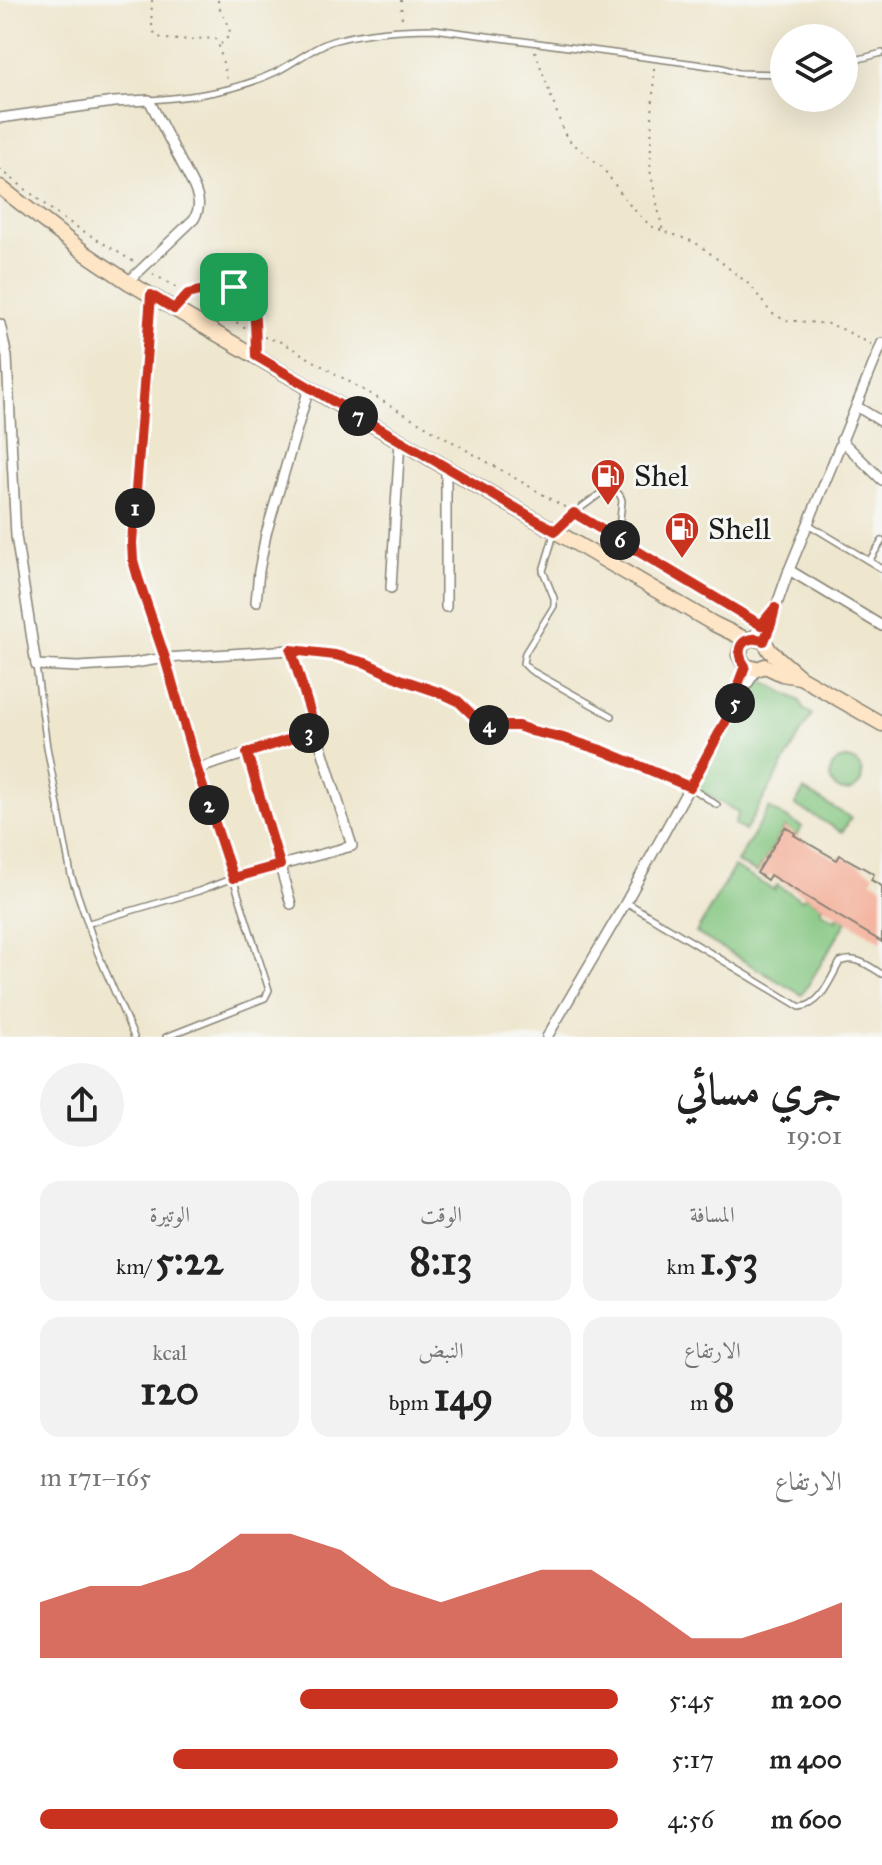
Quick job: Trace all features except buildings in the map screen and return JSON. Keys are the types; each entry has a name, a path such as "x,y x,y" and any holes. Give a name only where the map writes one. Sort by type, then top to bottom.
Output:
{"main road":[{"path":"0,187 128,282 714,624 755,649 782,674 800,677 882,724"}],"street":[{"path":"0,118 149,100 194,187 199,208 194,219 128,282"},
{"path":"0,324 7,367 15,527 36,665 78,667 165,658 291,650 352,846 233,878 197,769 165,658 133,560 151,295"},
{"path":"547,1037 626,902 737,700 739,682 775,608 881,346"},
{"path":"256,602 266,534 309,388"},
{"path":"856,406 882,422"},
{"path":"841,440 882,480"},
{"path":"391,588 400,441"},
{"path":"446,468 446,607"},
{"path":"789,570 882,626"},
{"path":"755,649 771,624 775,608"},
{"path":"197,769 316,731"},
{"path":"247,753 291,904"}],"lane":[{"path":"149,100 198,96 229,89 277,71 333,40 402,30 434,29 723,68 738,73 770,74"},
{"path":"858,59 882,53"},
{"path":"174,309 188,294 209,287 234,287 244,291 253,306 256,356"},
{"path":"612,716 530,670 523,663 525,653 554,606 543,571 555,531 605,490 614,490 622,501 614,565"},
{"path":"808,524 882,569"},
{"path":"869,561 882,541"},
{"path":"36,665 47,747 71,875 116,998 134,1037"},
{"path":"690,787 717,805"},
{"path":"89,923 233,878 269,990 265,998 166,1037"},
{"path":"626,902 800,1007 812,1006 818,1000 840,962 845,959 859,961 882,974"}],"path":[{"path":"152,0 152,25 159,39 217,40 229,89"},
{"path":"218,0 230,30 228,38 219,45"},
{"path":"401,0 402,30"},
{"path":"532,43 568,138 602,167 634,211 653,227 706,250 751,286 765,307 778,318 829,324 881,346"},
{"path":"654,59 650,170 663,232"},
{"path":"281,342 617,538 755,649"},
{"path":"291,650 335,655 366,663 458,701 481,723 518,726 576,742 690,787"}],"green space":[{"path":"759,678 800,701 804,710 812,714 745,831 734,824 739,813 696,788"},
{"path":"846,759 857,764 862,775 857,786 846,791 835,786 830,775 835,764"},
{"path":"804,790 851,818 842,832 795,805"},
{"path":"769,808 802,827 796,836 785,827 757,873 737,862"},
{"path":"734,867 774,890 777,885 802,900 805,896 822,906 820,911 836,920 838,916 847,921 802,995 696,933"}],"place":[{"name":"Shel","path":"608,507"},
{"name":"Shell","path":"682,560"}],"route":[{"path":"209,287 234,287 248,295 253,306 256,356 309,388 555,531 574,513 761,625 775,608 764,641 752,638 739,649 745,666 737,700 690,787 604,751 563,738 518,726 481,723 458,701 366,663 335,655 291,650 316,731 247,753 280,865 233,878 138,578 132,543 151,295 174,309 188,294 209,287"}]}
